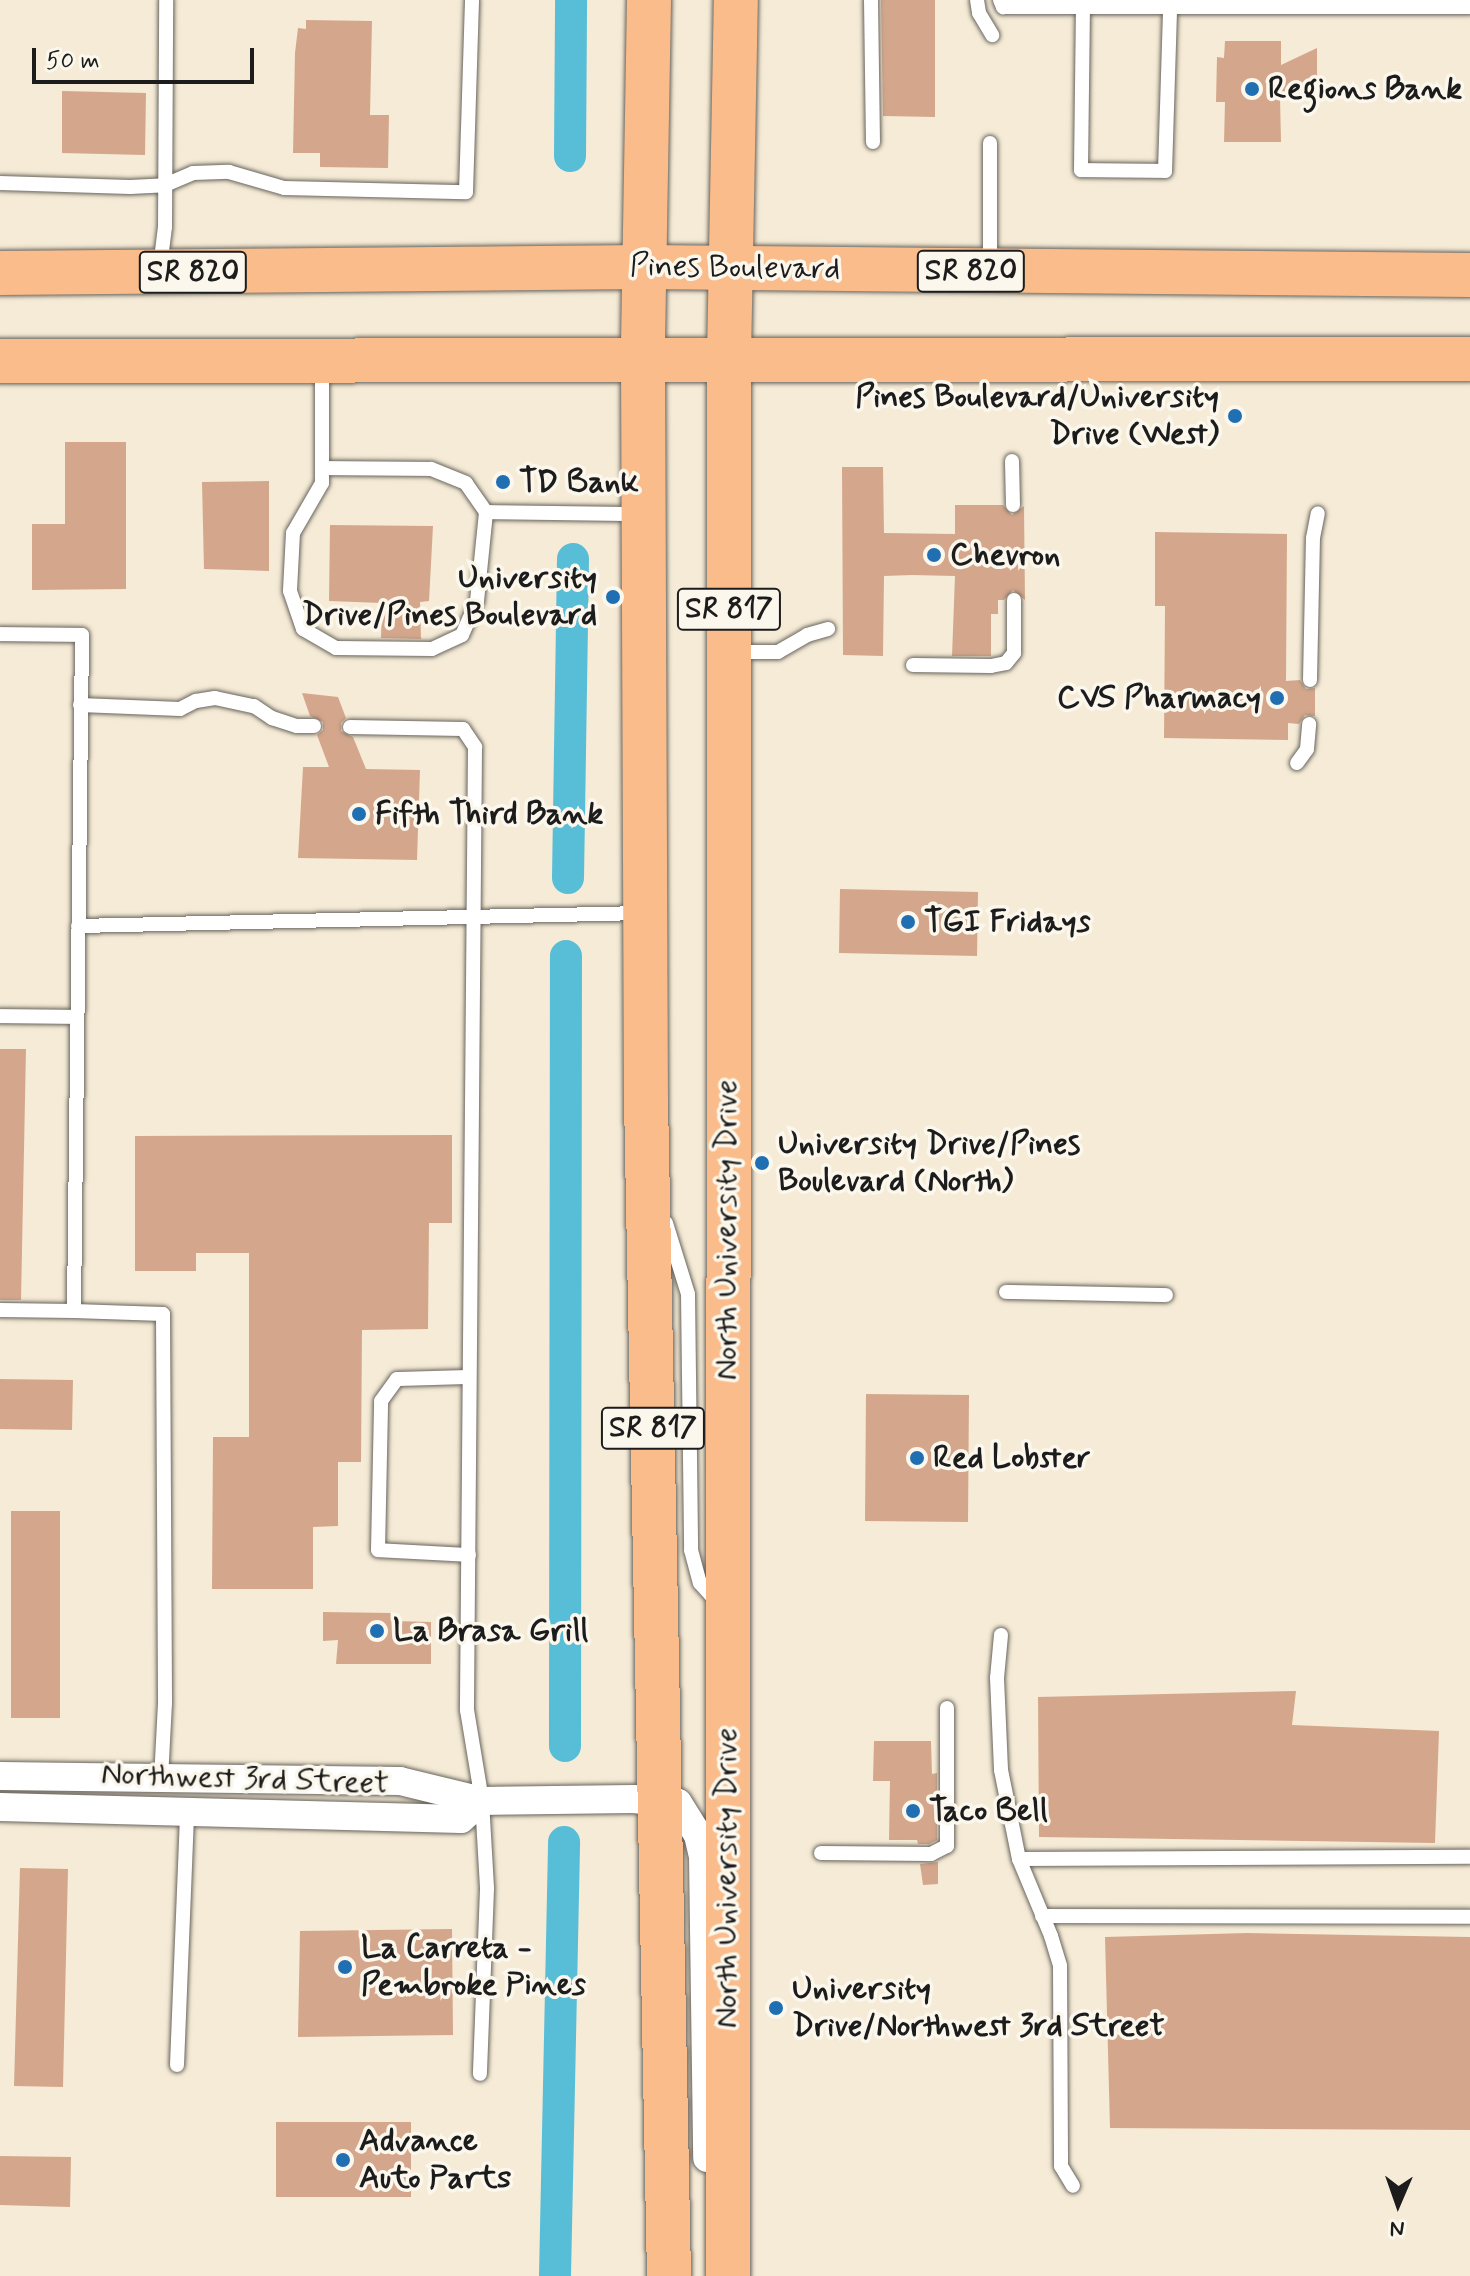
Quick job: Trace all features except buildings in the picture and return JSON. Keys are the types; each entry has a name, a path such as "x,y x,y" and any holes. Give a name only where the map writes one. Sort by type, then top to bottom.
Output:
{"main road":[{"name":"SR 817","path":"644,267 649,0"},
{"name":"SR 817","path":"730,269 736,0"},
{"name":"Pines Boulevard","path":"9,276 644,267 1470,275"},
{"name":"North University Drive","path":"644,267 648,1165 669,2276"},
{"name":"North University Drive","path":"728,2276 730,269"},
{"path":"0,361 643,360 729,357 1470,359"}],"street":[{"name":"Northwest 3rd Street","path":"0,1776 400,1781 482,1801 660,1799"},
{"name":"North University Drive","path":"660,1799 678,1803 698,1835 703,1856 707,2169 728,2191"},
{"name":"Northwest 3rd Street","path":"0,1807 461,1819 482,1801"}],"lane":[{"path":"160,272 165,185 166,0"},
{"path":"0,183 165,185 193,173 229,172 284,188 466,192 472,0"},
{"path":"871,0 873,142"},
{"path":"977,0 979,13 992,35"},
{"path":"1002,4 1170,8 1470,7"},
{"path":"1083,5 1081,170 1165,171 1170,8"},
{"path":"990,143 990,271"},
{"path":"322,359 322,483 293,533 290,591 303,629 336,648 432,649 462,635 477,601 486,512 466,483 431,469 323,468"},
{"path":"1012,461 1013,505"},
{"path":"486,512 644,514"},
{"path":"1310,680 1313,538 1318,513"},
{"path":"913,665 991,666 1006,663 1014,653 1014,600"},
{"path":"729,652 778,652 807,635 828,629"},
{"path":"0,634 82,635 74,1311"},
{"path":"80,705 180,709 196,701 234,700 254,706 272,718 297,726 314,726"},
{"path":"1297,763 1307,749 1309,724"},
{"path":"350,727 463,729 475,747 467,1710 482,1801 487,1889 480,2074"},
{"path":"78,926 645,913"},
{"path":"0,1016 77,1017"},
{"path":"648,1165 688,1294 691,1550 700,1583 710,1598 727,1610"},
{"path":"1006,1292 1166,1295"},
{"path":"0,1310 163,1314 165,1703 161,1779"},
{"path":"469,1377 397,1379 381,1401 378,1550 469,1555"},
{"path":"1001,1635 997,1678 1001,1770 1019,1859 1060,1966 1061,2166 1073,2186"},
{"path":"821,1853 931,1854 947,1846 947,1708"},
{"path":"177,2065 187,1811"},
{"path":"1019,1859 1470,1857"},
{"path":"1042,1916 1470,1917"}],"waterway":[{"path":"570,156 571,0"},
{"path":"568,878 573,559"},
{"path":"565,1746 566,956"},
{"path":"555,2276 564,1842"}],"place":[{"name":"Regions Bank","path":"1252,89"},
{"name":"Pines Boulevard/University Drive (West)","path":"1235,416"},
{"name":"TD Bank","path":"503,482"},
{"name":"Chevron","path":"934,555"},
{"name":"University Drive/Pines Boulevard","path":"613,597"},
{"name":"CVS Pharmacy","path":"1277,698"},
{"name":"Fifth Third Bank","path":"359,814"},
{"name":"TGI Fridays","path":"908,922"},
{"name":"University Drive/Pines Boulevard (North)","path":"762,1163"},
{"name":"Red Lobster","path":"917,1458"},
{"name":"La Brasa Grill","path":"377,1631"},
{"name":"Taco Bell","path":"913,1811"},
{"name":"La Carreta - Pembroke Pines","path":"345,1967"},
{"name":"University Drive/Northwest 3rd Street","path":"776,2008"},
{"name":"Advance Auto Parts","path":"343,2160"}]}
